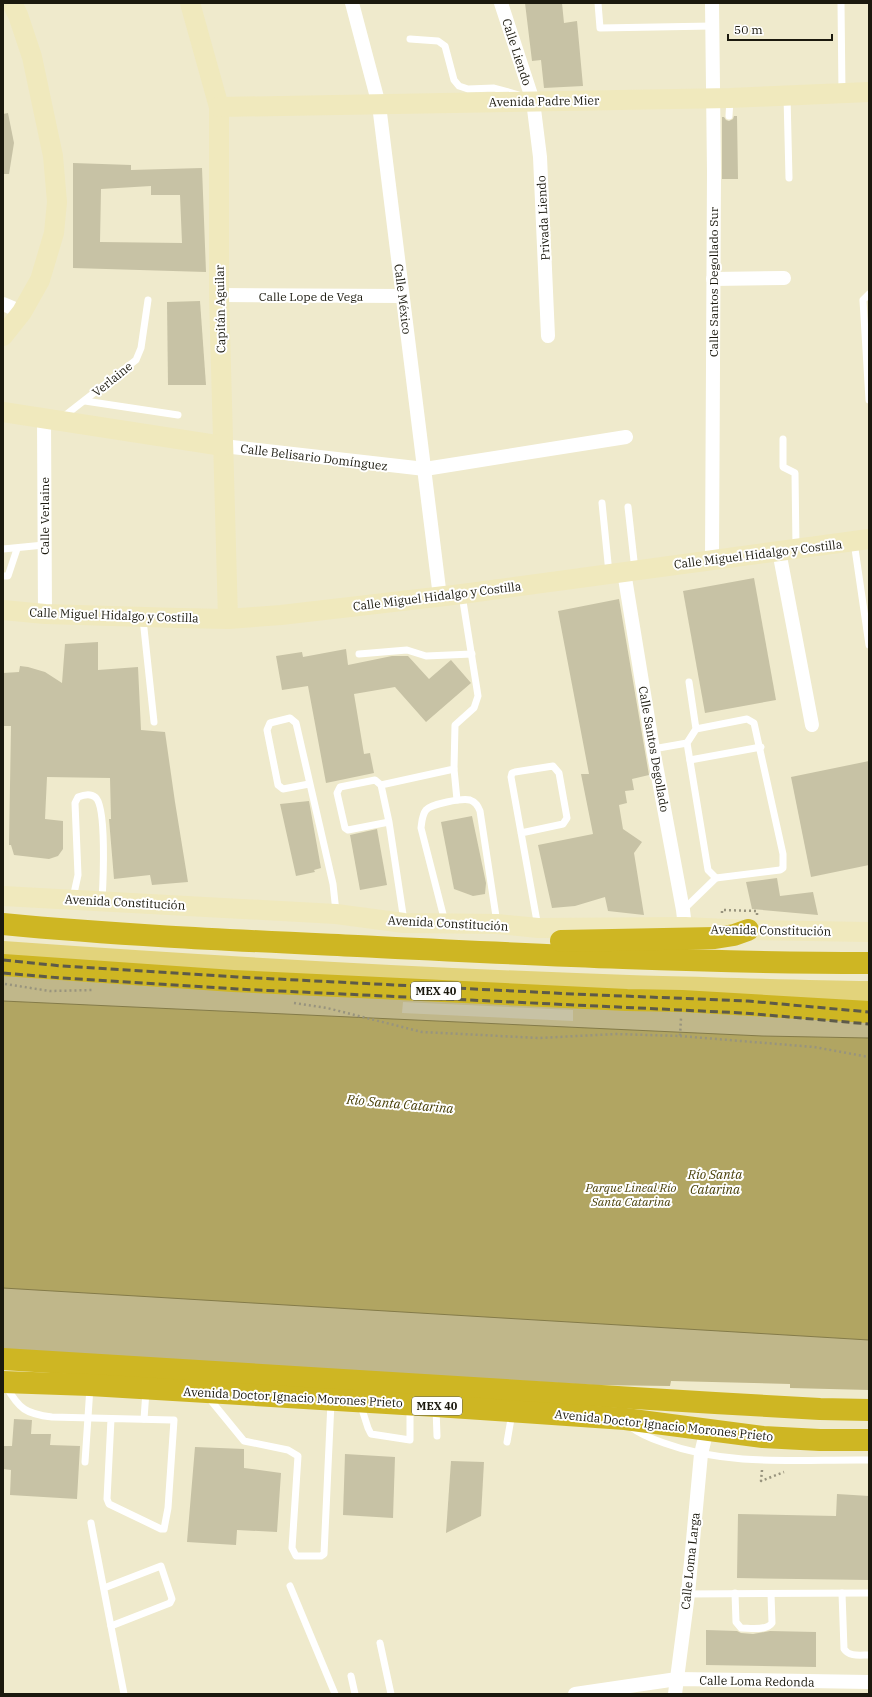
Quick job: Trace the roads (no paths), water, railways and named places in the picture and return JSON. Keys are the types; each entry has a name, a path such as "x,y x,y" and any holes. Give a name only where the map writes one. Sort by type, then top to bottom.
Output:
{"highway":[{"path":"483,952 498,945 517,942 716,938 734,935 752,920"},
{"path":"3,924 101,933 483,952 793,963 869,963"},
{"name":"MEX 40","path":"3,965 233,981 619,1000 682,1001 869,1012"},
{"name":"Avenida Doctor Ignacio Morones Prieto","path":"3,1359 715,1403 820,1409 869,1410"},
{"name":"Avenida Doctor Ignacio Morones Prieto","path":"3,1382 90,1385 410,1404 625,1419 763,1437 820,1440 869,1440"}],"main road":[{"path":"3,952 193,966 531,982 869,992"}],"street":[{"path":"3,336 22,312 40,280 54,233 56,202 53,156 32,57 18,15 12,3"},
{"name":"Capitán Aguilar","path":"190,3 219,107 219,295 228,619"},
{"name":"Calle México","path":"352,3 379,105 440,597"},
{"name":"Calle Liendo","path":"501,3 533,101"},
{"name":"Calle Santos Degollado Sur","path":"712,3 712,26 724,104 718,171 713,279 712,560"},
{"name":"Avenida Padre Mier","path":"219,107 533,101 724,104 787,95 869,92"},
{"name":"Privada Liendo","path":"533,101 540,157 548,336"},
{"path":"713,279 784,278"},
{"name":"Calle Lope de Vega","path":"219,295 402,296"},
{"path":"3,304 22,312"},
{"name":"Calle Belisario Domínguez","path":"3,412 223,446 425,469 626,437"},
{"name":"Calle Verlaine","path":"45,614 44,545 51,419"},
{"name":"Calle Miguel Hidalgo y Costilla","path":"3,610 45,614 228,619 281,615 440,597 861,540"},
{"path":"787,550 812,725"},
{"name":"Calle Santos Degollado","path":"623,572 684,919"},
{"name":"Avenida Constitución","path":"3,896 336,914 404,923 497,924 538,928 684,919 752,920 869,932"},
{"name":"Calle Loma Larga","path":"675,1694 688,1594 701,1454 707,1429"},
{"name":"Calle Loma Redonda","path":"575,1694 676,1679 869,1682"},
{"path":"646,1684 668,1694"}],"lane":[{"path":"598,3 600,28 712,26"},
{"path":"841,3 842,93"},
{"path":"410,39 438,41 446,46 454,80 460,86 468,89 494,88 507,91 533,101"},
{"path":"787,95 789,178"},
{"path":"869,294 863,300 869,400"},
{"name":"Verlaine","path":"51,419 85,401 136,360 141,348 148,300"},
{"path":"85,401 178,415"},
{"path":"783,439 783,467 795,473 787,550"},
{"path":"602,503 623,572"},
{"path":"623,572 628,507"},
{"path":"861,540 869,645"},
{"path":"3,550 44,545"},
{"path":"3,576 8,576 17,549"},
{"path":"457,800 454,769 455,725 474,708 478,702 462,594"},
{"path":"142,617 154,722"},
{"path":"359,654 407,650 426,656 472,654"},
{"path":"689,682 696,729 688,743 690,760 708,870 716,878"},
{"path":"309,784 283,789 278,786 267,730 270,723 290,718 294,721 333,884 336,914"},
{"path":"684,919 716,878 776,871 783,868 783,854 756,726 751,720 747,719 696,729"},
{"path":"653,749 688,743"},
{"path":"690,760 761,747"},
{"path":"521,833 563,824 566,821 567,818 559,773 554,766 512,773 511,782 517,804 521,833 538,928"},
{"path":"381,785 454,769"},
{"path":"389,822 348,830 343,827 337,793 340,787 375,780 381,785 389,822 404,923"},
{"path":"72,900 78,875 75,803 78,797 89,794 96,797 103,813 104,877 102,901"},
{"path":"445,924 420,828 422,816 428,808 457,800 469,800 476,803 480,811 497,924"},
{"path":"3,1382 15,1402 24,1410 35,1415 172,1420 174,1422 168,1508 165,1528 163,1530 109,1504 107,1499 111,1418"},
{"path":"85,1462 90,1385"},
{"path":"144,1419 146,1389"},
{"path":"205,1392 244,1441 288,1450 298,1456 292,1548 296,1556 321,1556 324,1554 331,1399"},
{"path":"359,1401 371,1434 410,1440 410,1404"},
{"path":"436,1406 437,1436"},
{"path":"506,1442 513,1411"},
{"path":"625,1419 632,1427 646,1436 684,1450 701,1454 732,1459 869,1460"},
{"path":"91,1523 124,1694"},
{"path":"104,1588 161,1566 172,1599 170,1603 111,1626"},
{"path":"290,1586 335,1694"},
{"path":"842,1593 844,1649 848,1654 852,1655 869,1655"},
{"path":"688,1594 869,1593"},
{"path":"735,1594 736,1622 741,1628 766,1628 770,1626 772,1623 771,1594"},
{"path":"380,1643 391,1694"},
{"path":"351,1676 355,1694"}],"water":[{"name":"Río Santa Catarina","path":"3,1001 762,1036 869,1038 869,1340 3,1288"}],"railway":[{"path":"3,960 62,966 237,977 573,994 748,1001 869,1012"},
{"path":"3,973 237,989 744,1013 869,1024"}],"park label":[{"name":"Parque Lineal Río Santa Catarina","path":"631,1194"}]}
